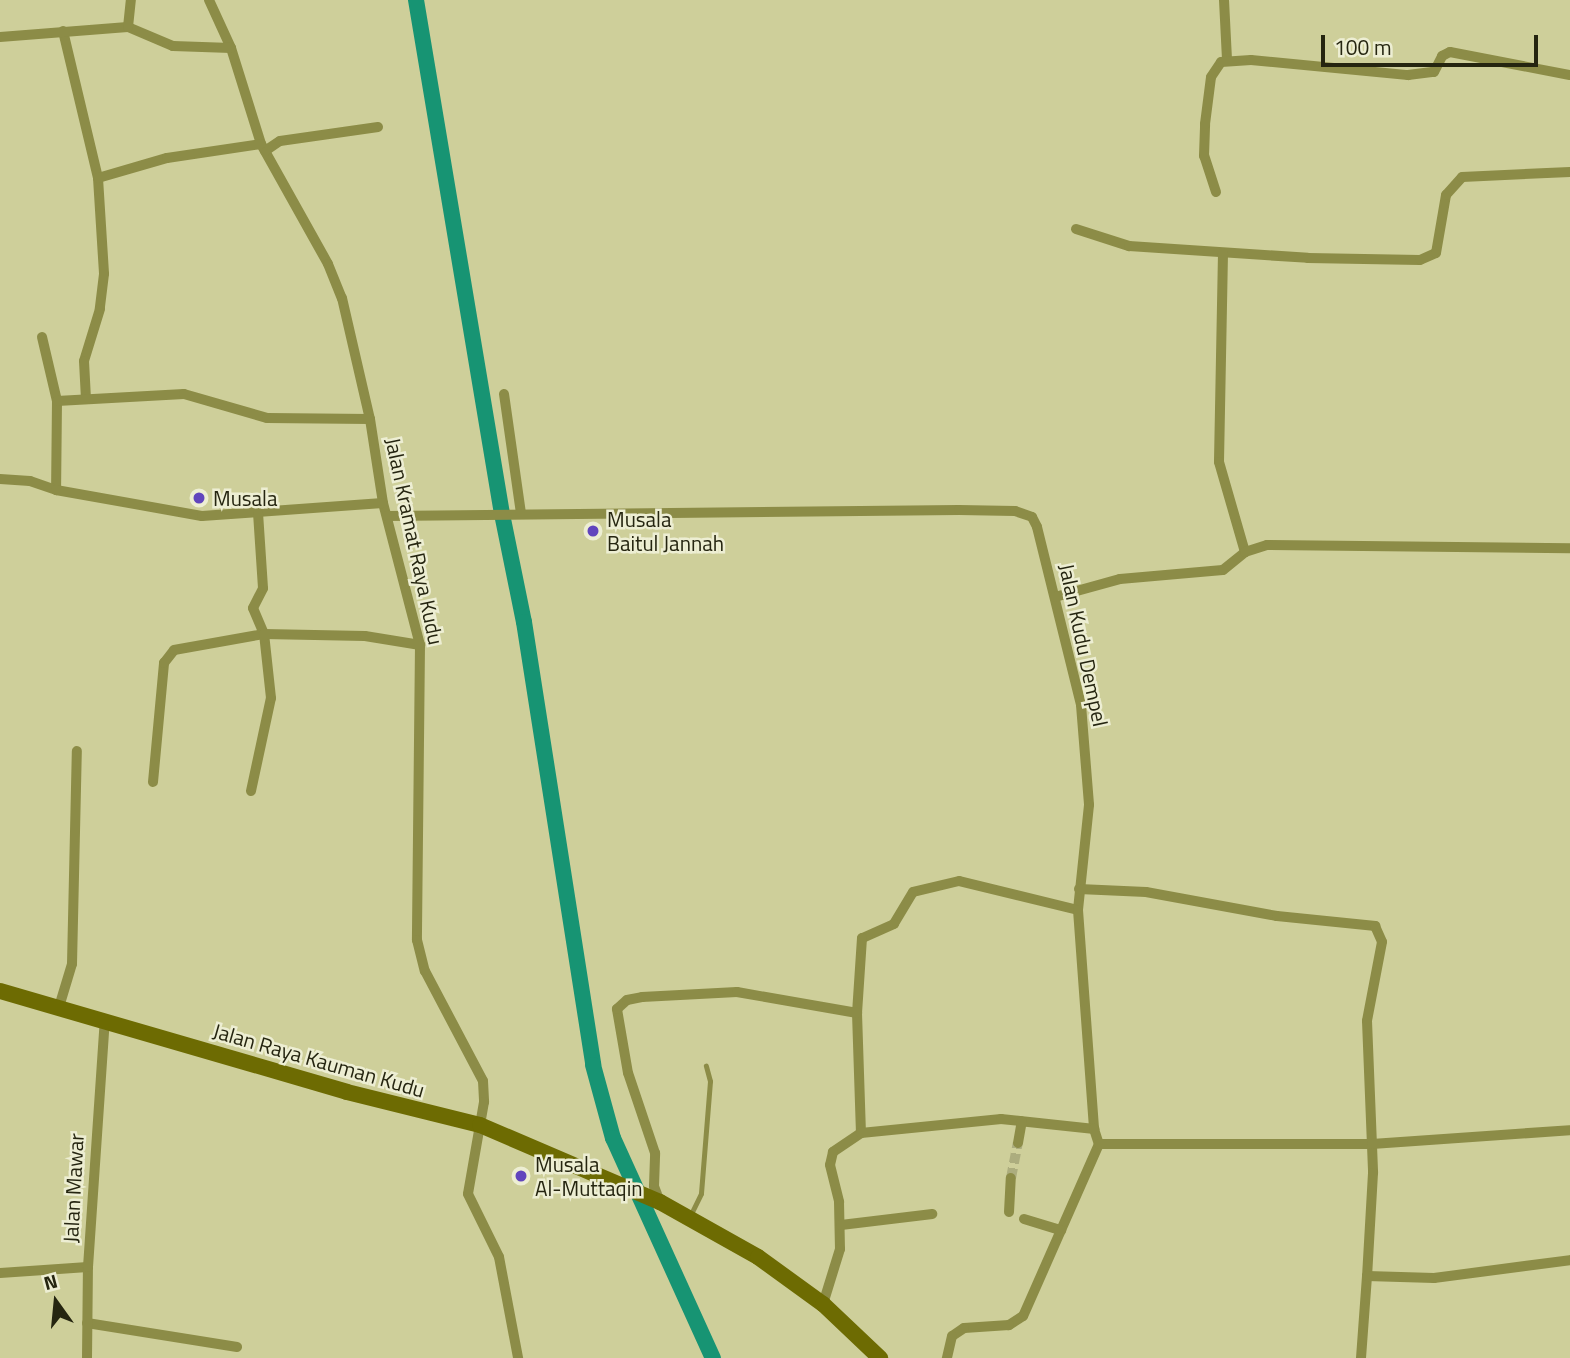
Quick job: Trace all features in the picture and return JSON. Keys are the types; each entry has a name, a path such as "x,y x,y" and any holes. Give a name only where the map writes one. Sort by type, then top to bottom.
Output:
{"street":[{"path":"128,27 131,0"},
{"name":"Jalan Kramat Raya Kudu","path":"209,0 216,21 231,48 263,147 333,275 370,419 383,503 420,645 416,940 425,971 483,1081 480,1125 468,1194 499,1257 518,1358"},
{"path":"1224,0 1227,60"},
{"path":"0,37 128,27 173,46 231,48"},
{"path":"63,31 98,178 104,274 100,309 84,361 86,399"},
{"path":"1216,192 1204,156 1205,124 1211,77 1217,65 1227,60 1408,75 1434,72 1443,56 1450,52 1570,75"},
{"path":"98,178 167,158 263,147 280,141 378,127"},
{"path":"1076,229 1129,246 1223,254 1430,258 1441,241 1446,195 1462,177 1570,172"},
{"path":"1223,254 1219,462 1245,552"},
{"path":"43,337 57,401 57,490"},
{"path":"57,401 184,394 267,418 370,419"},
{"path":"387,516 516,514 504,394"},
{"path":"0,479 30,481 57,490 202,516 383,503"},
{"name":"Jalan Kudu Dempel","path":"516,514 821,509 1015,511 1031,517 1055,597 1081,705 1089,805 1078,910 1094,1129 1099,1143"},
{"path":"251,792 271,698 264,634 253,608 263,588 258,513"},
{"path":"1055,597 1120,579 1223,570 1245,552 1267,545 1570,548"},
{"path":"153,782 164,663 174,650 187,646 221,644 264,634 365,636 420,645"},
{"path":"59,1007 72,964 74,936 77,751"},
{"path":"861,1133 857,1013 862,938 894,924 913,892 971,881 1011,897 1078,910"},
{"path":"1079,889 1146,892 1277,916 1375,926 1382,952 1367,1021 1365,1067 1372,1144 1361,1358"},
{"name":"Jalan Raya Kauman Kudu","path":"0,991 347,1092 480,1125 660,1202"},
{"path":"857,1013 737,992 642,997 627,1000 617,1009 631,1083 655,1153 654,1186 660,1202 758,1257 823,1304 880,1358"},
{"name":"Jalan Mawar","path":"87,1358 88,1267 105,1020"},
{"path":"823,1304 840,1250 841,1225 830,1165 833,1152 861,1133 987,1119 1094,1129"},
{"path":"1018,1143 1022,1121"},
{"path":"947,1358 952,1336 964,1328 1009,1325 1023,1316 1099,1143 1372,1144 1570,1130"},
{"path":"1009,1212 1011,1178"},
{"path":"841,1225 932,1214"},
{"path":"1024,1219 1061,1230"},
{"path":"1367,1276 1434,1278 1570,1260"},
{"path":"0,1273 88,1267"},
{"path":"87,1323 237,1347"}],"lane":[{"path":"687,1218 699,1204 701,1193 709,1082 706,1066"}],"waterway":[{"path":"416,0 502,514 524,622 593,1065 613,1138 713,1358"}],"tunnel":[{"path":"1011,1178 1018,1143"}],"place":[{"name":"Musala","path":"199,498"},
{"name":"Musala Baitul Jannah","path":"593,531"},
{"name":"Musala Al-Muttaqin","path":"521,1176"}]}
